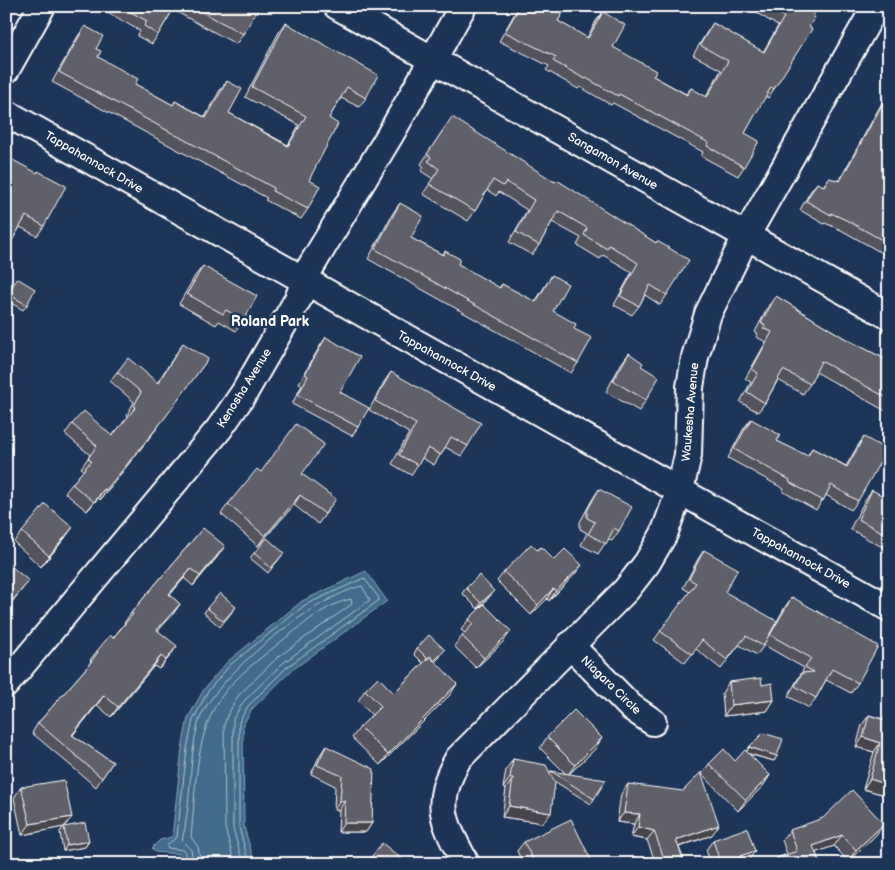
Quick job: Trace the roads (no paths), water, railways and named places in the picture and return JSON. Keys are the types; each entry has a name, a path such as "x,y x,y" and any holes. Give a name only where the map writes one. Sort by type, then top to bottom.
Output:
{"street":[{"path":"6,70 42,6"},
{"name":"Sangamon Avenue","path":"337,6 889,316"},
{"name":"Kenosha Avenue","path":"6,684 219,430 244,393 293,307 304,279 463,6"},
{"name":"Waukesha Avenue","path":"466,864 448,830 444,805 446,780 458,759 626,590 647,563 664,534 680,490 688,455 690,387 695,357 708,314 746,236 876,6"},
{"name":"Tappahannock Drive","path":"6,113 889,608"},
{"name":"Niagara Circle","path":"570,645 631,707 653,722"}],"water":[{"path":"366,571 387,601 291,671 252,709 243,725 244,827 255,864 183,864 180,854 155,852 152,848 160,840 172,837 182,748 188,718 204,689 227,662 302,601"}],"district":[{"name":"Roland Park","path":"270,321"}]}
